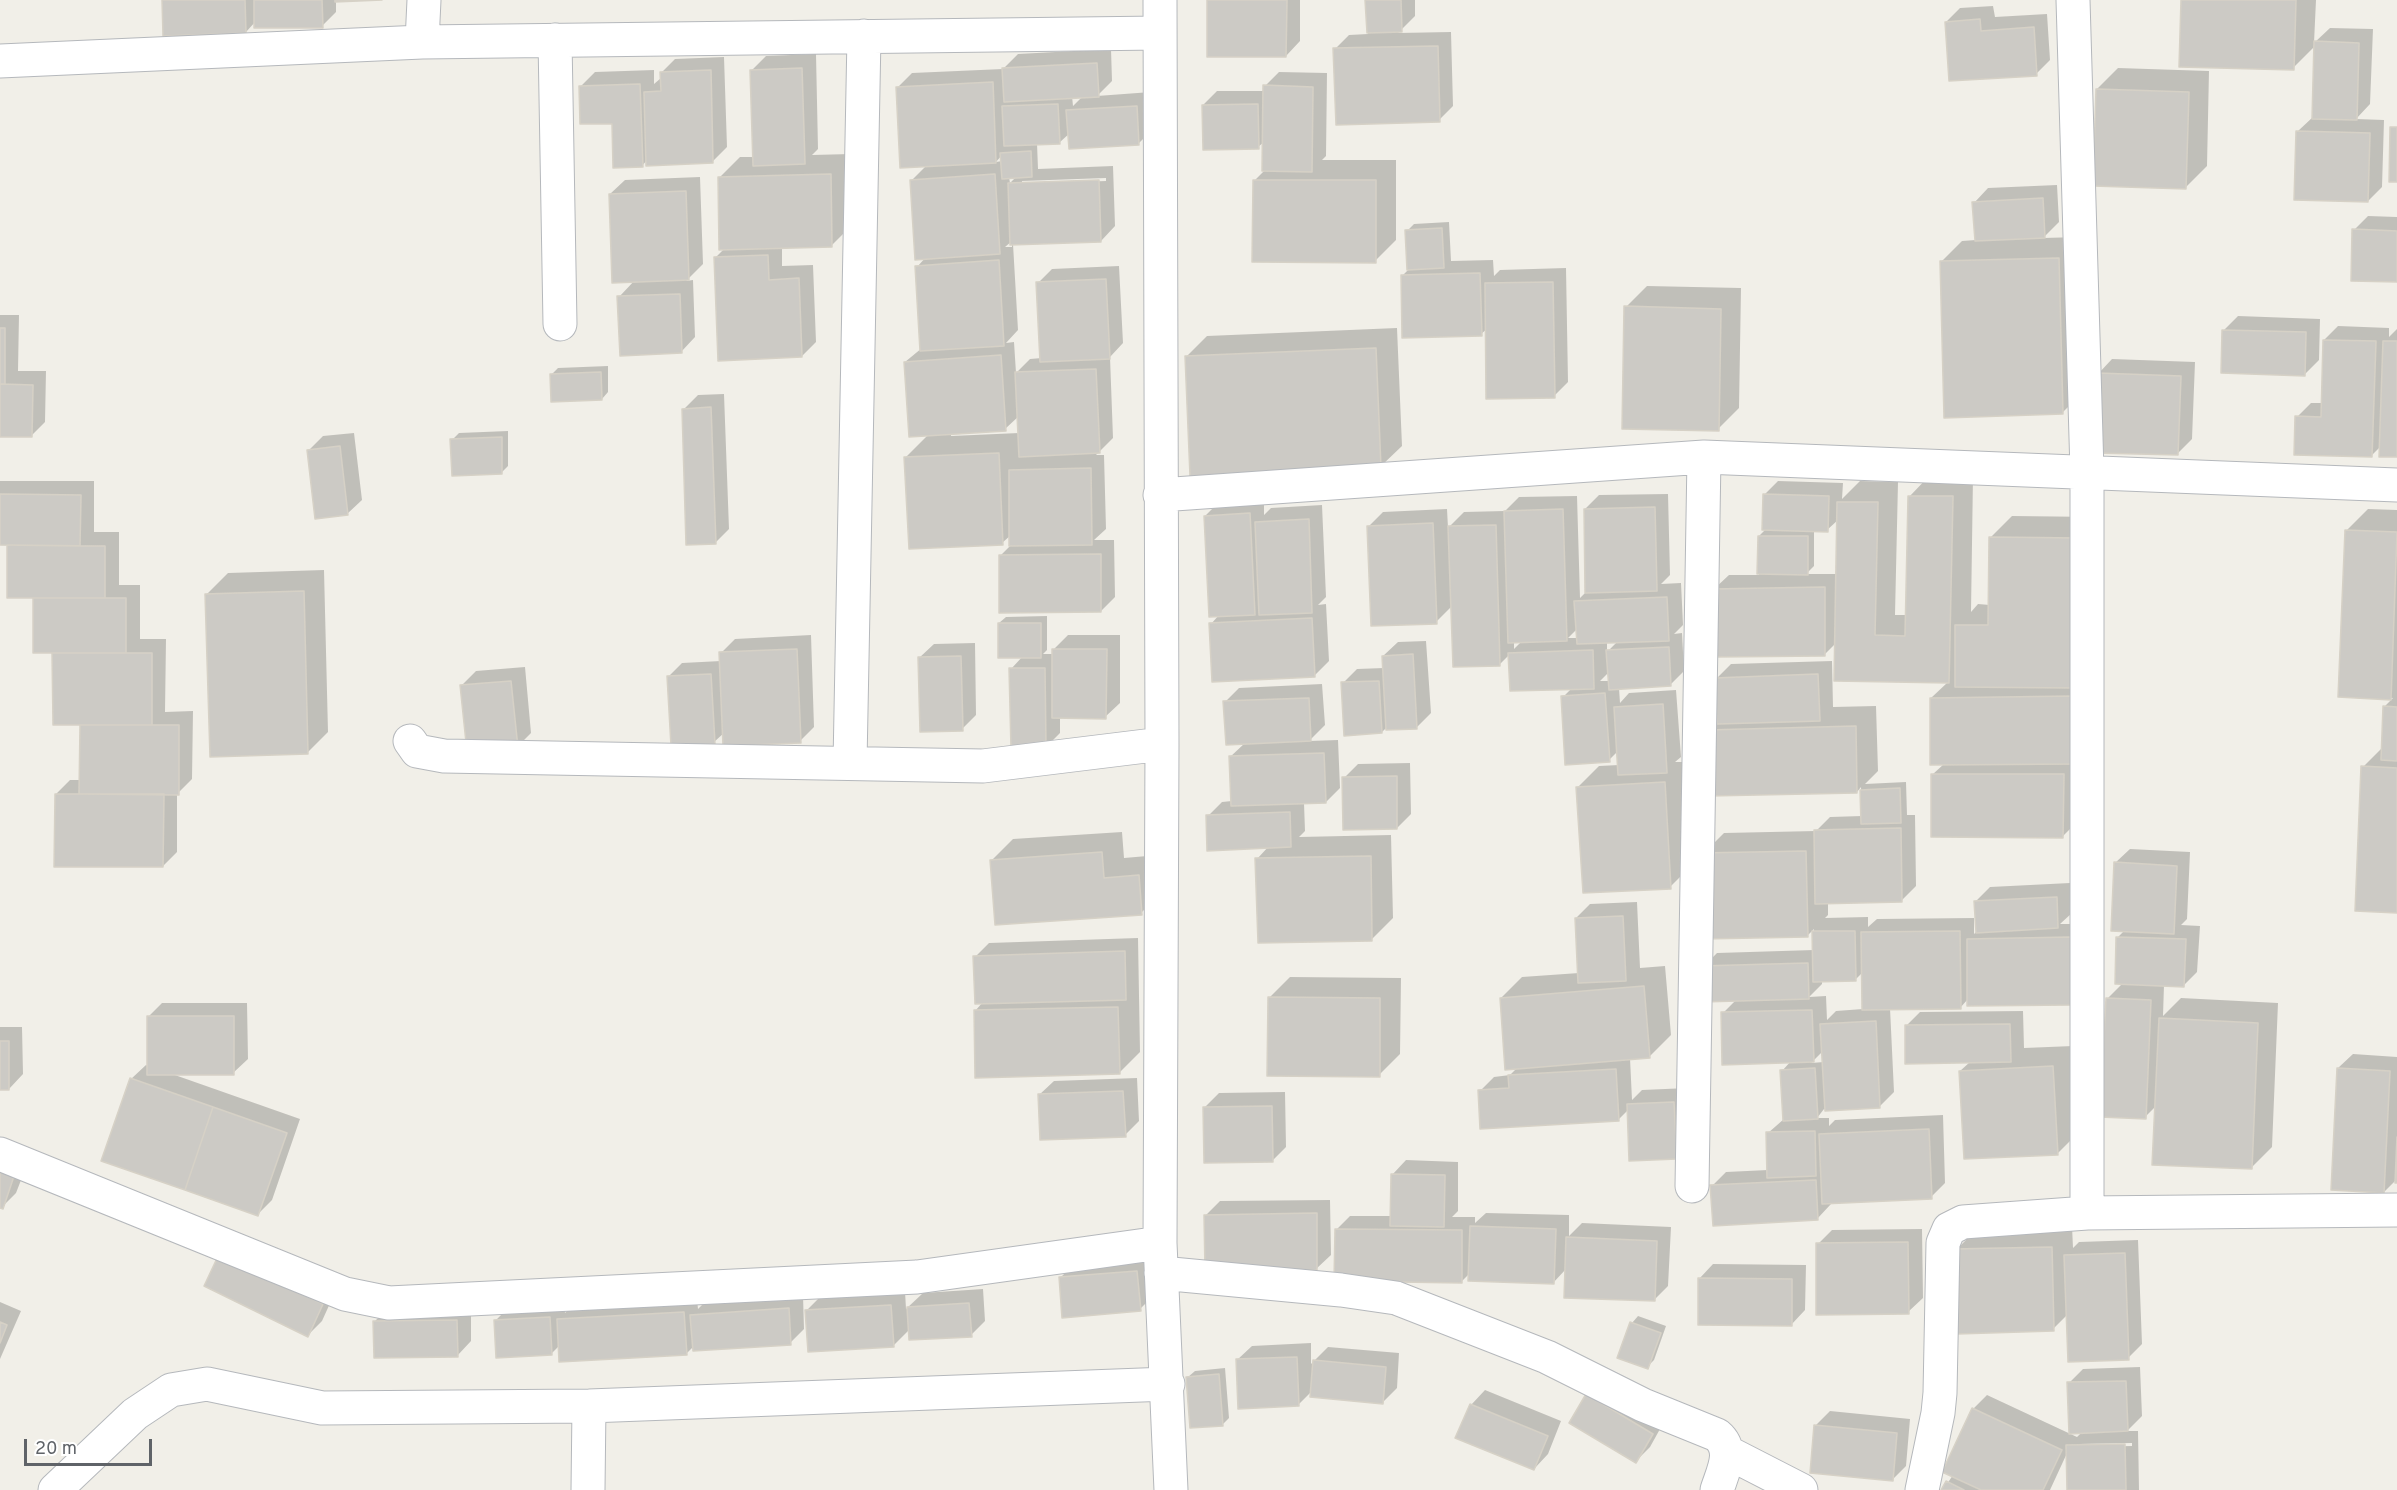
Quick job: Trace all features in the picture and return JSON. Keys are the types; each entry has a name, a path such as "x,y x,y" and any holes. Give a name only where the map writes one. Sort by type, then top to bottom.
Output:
{"street":[{"path":"422,42 424,0"},
{"path":"1160,0 1161,1258 1171,1490"},
{"path":"2073,0 2087,471 2087,1213"},
{"path":"0,61 422,42 1160,33"},
{"path":"850,763 864,36"},
{"path":"555,40 560,324"},
{"path":"1160,495 1704,457 2397,485"},
{"path":"1692,1186 1704,457"},
{"path":"410,741 417,751 444,756 983,766 1162,744"},
{"path":"0,1154 345,1294 389,1303 917,1276 1161,1258 1396,1298 1546,1357 1643,1404 1717,1435 1725,1443 1727,1452 1717,1490"},
{"path":"1922,1490 1938,1413 1943,1242 1949,1229 1963,1222 2087,1213 2397,1210"},
{"path":"55,1490 135,1414 171,1390 207,1384 322,1408 589,1406 1168,1384"},
{"path":"588,1490 589,1406"},
{"path":"1727,1452 1801,1490"}],"building":[{"path":"162,0 245,0 246,33 163,36"},
{"path":"254,0 322,0 323,28 254,28"},
{"path":"335,0 382,0 335,2"},
{"path":"1207,0 1287,0 1286,57 1207,57"},
{"path":"1365,0 1401,0 1402,32 1367,33"},
{"path":"2181,0 2296,0 2294,70 2179,67"},
{"path":"1980,19 1981,31 2034,27 2037,76 1949,81 1945,22"},
{"path":"2314,41 2359,43 2357,120 2312,119"},
{"path":"1438,46 1440,122 1336,125 1333,48"},
{"path":"1097,63 1099,97 1004,102 1002,68"},
{"path":"802,68 805,164 753,166 750,70"},
{"path":"711,70 713,163 646,166 644,92 661,91 660,72"},
{"path":"993,82 996,163 900,168 896,87"},
{"path":"640,84 643,167 613,168 612,124 580,124 579,86"},
{"path":"1263,85 1313,87 1312,172 1262,171"},
{"path":"2096,89 2189,92 2186,189 2093,186"},
{"path":"1058,104 1060,144 1004,146 1002,106"},
{"path":"1258,104 1259,149 1203,150 1202,105"},
{"path":"1137,106 1139,145 1069,149 1066,110"},
{"path":"2390,127 2397,127 2397,182 2389,182"},
{"path":"2296,131 2370,133 2368,202 2294,200"},
{"path":"1031,151 1032,177 1002,179 1000,153"},
{"path":"831,174 832,247 719,250 718,177"},
{"path":"995,174 1000,254 915,260 910,180"},
{"path":"1099,180 1101,242 1010,245 1008,183"},
{"path":"1253,180 1376,180 1376,263 1252,262"},
{"path":"686,191 689,280 612,283 609,194"},
{"path":"2043,198 2045,238 1975,241 1972,202"},
{"path":"1442,228 1444,268 1407,270 1405,230"},
{"path":"2352,229 2397,231 2397,282 2351,281"},
{"path":"768,255 769,280 799,278 802,357 718,361 714,257"},
{"path":"2059,258 2063,414 1944,418 1940,261"},
{"path":"999,260 1004,346 920,351 915,266"},
{"path":"1480,273 1482,336 1402,338 1401,275"},
{"path":"1106,279 1110,359 1040,362 1036,282"},
{"path":"1553,282 1555,398 1486,399 1485,283"},
{"path":"680,294 682,353 620,356 617,296"},
{"path":"1624,306 1721,309 1719,431 1622,429"},
{"path":"0,328 5,328 5,384 0,384"},
{"path":"2222,330 2306,332 2305,376 2221,373"},
{"path":"2323,340 2376,341 2372,457 2294,455 2295,416 2321,417"},
{"path":"2383,341 2397,341 2397,457 2379,457"},
{"path":"1376,348 1381,468 1190,476 1185,356"},
{"path":"1001,355 1006,431 909,437 904,362"},
{"path":"1096,369 1100,453 1019,457 1015,372"},
{"path":"601,372 602,400 551,402 550,374"},
{"path":"2097,373 2181,376 2178,455 2095,453"},
{"path":"0,384 33,385 32,437 0,437"},
{"path":"711,407 716,544 686,545 682,409"},
{"path":"502,437 502,474 452,476 450,439"},
{"path":"340,446 348,515 315,519 307,450"},
{"path":"999,453 1003,545 909,549 904,457"},
{"path":"1091,468 1092,545 1009,546 1009,470"},
{"path":"0,494 81,495 80,546 0,545"},
{"path":"1763,494 1829,496 1828,532 1762,530"},
{"path":"1908,496 1953,496 1949,683 1834,681 1837,502 1878,502 1875,635 1905,636"},
{"path":"1655,507 1657,591 1585,593 1584,509"},
{"path":"1563,509 1567,641 1508,643 1504,511"},
{"path":"1250,513 1255,615 1209,617 1204,516"},
{"path":"1309,519 1312,613 1259,615 1255,522"},
{"path":"1433,523 1437,624 1371,626 1367,526"},
{"path":"1496,525 1500,666 1453,667 1448,526"},
{"path":"2345,530 2397,532 2391,700 2338,697"},
{"path":"1758,536 1808,536 1808,575 1757,574"},
{"path":"1989,537 2078,538 2077,688 1955,687 1955,625 1988,625"},
{"path":"7,545 105,546 105,598 7,598"},
{"path":"1101,554 1101,612 999,613 999,555"},
{"path":"1825,587 1825,656 1714,657 1713,589"},
{"path":"304,591 308,754 210,757 205,594"},
{"path":"1667,597 1669,641 1577,644 1574,601"},
{"path":"33,598 126,598 126,653 33,653"},
{"path":"1312,618 1315,677 1212,682 1209,623"},
{"path":"998,623 1041,623 1041,658 998,658"},
{"path":"1669,647 1671,686 1609,690 1606,650"},
{"path":"797,649 801,743 723,746 719,652"},
{"path":"1052,649 1107,649 1106,719 1052,718"},
{"path":"1593,650 1594,689 1510,691 1508,653"},
{"path":"52,653 152,653 152,725 53,725"},
{"path":"1413,654 1417,729 1386,730 1382,656"},
{"path":"961,656 963,731 920,732 918,657"},
{"path":"1009,668 1045,668 1046,749 1011,749"},
{"path":"711,674 715,744 671,746 667,676"},
{"path":"1818,674 1820,721 1717,724 1715,678"},
{"path":"511,681 518,748 467,752 460,685"},
{"path":"1379,681 1382,733 1344,736 1341,682"},
{"path":"1605,693 1610,762 1565,765 1561,696"},
{"path":"2075,696 2075,764 1930,765 1930,698"},
{"path":"1309,698 1311,741 1226,745 1223,701"},
{"path":"1663,704 1667,773 1618,775 1614,707"},
{"path":"2383,706 2397,707 2397,761 2381,760"},
{"path":"80,725 179,725 179,795 79,794"},
{"path":"1856,726 1857,793 1709,796 1708,730"},
{"path":"1324,753 1326,803 1231,806 1229,756"},
{"path":"2361,766 2397,768 2397,913 2355,911"},
{"path":"1931,774 2064,774 2063,838 1931,837"},
{"path":"1397,776 1397,829 1343,830 1342,777"},
{"path":"1665,782 1671,889 1583,893 1576,787"},
{"path":"1900,788 1901,823 1861,824 1860,790"},
{"path":"55,794 164,794 163,867 54,867"},
{"path":"1290,812 1291,847 1207,851 1206,815"},
{"path":"1901,828 1902,902 1815,904 1814,830"},
{"path":"1806,851 1808,937 1703,939 1701,853"},
{"path":"1102,852 1104,878 1139,875 1142,915 995,925 990,860"},
{"path":"1371,856 1372,941 1258,943 1255,858"},
{"path":"2114,862 2177,866 2174,934 2111,931"},
{"path":"2057,897 2058,928 1976,933 1974,901"},
{"path":"1623,916 1626,981 1578,983 1575,918"},
{"path":"1812,931 1855,931 1856,981 1813,982"},
{"path":"1960,931 1961,1009 1862,1010 1861,932"},
{"path":"2072,937 2072,1005 1967,1006 1967,939"},
{"path":"2116,937 2186,939 2184,987 2115,984"},
{"path":"1125,951 1126,1000 975,1004 973,956"},
{"path":"1808,963 1809,999 1702,1002 1701,966"},
{"path":"1644,986 1650,1058 1505,1070 1500,998"},
{"path":"1268,997 1380,998 1380,1077 1267,1076"},
{"path":"2106,998 2151,1000 2146,1119 2100,1117"},
{"path":"1118,1007 1120,1074 975,1078 974,1010"},
{"path":"1812,1010 1814,1062 1722,1065 1721,1012"},
{"path":"147,1016 234,1016 234,1075 147,1075"},
{"path":"2159,1018 2258,1023 2252,1169 2152,1165"},
{"path":"1876,1021 1880,1108 1825,1111 1820,1024"},
{"path":"2010,1024 2011,1062 1905,1064 1905,1025"},
{"path":"0,1041 9,1041 9,1090 0,1090"},
{"path":"2053,1066 2058,1155 1964,1159 1959,1071"},
{"path":"1815,1068 1818,1119 1783,1121 1780,1070"},
{"path":"2337,1068 2390,1071 2384,1193 2331,1190"},
{"path":"1616,1069 1619,1121 1480,1129 1478,1090 1509,1088 1508,1075"},
{"path":"130,1078 213,1107 185,1190 101,1161"},
{"path":"1123,1091 1126,1137 1040,1140 1038,1094"},
{"path":"1674,1102 1677,1159 1629,1161 1627,1104"},
{"path":"1272,1106 1273,1162 1204,1163 1203,1107"},
{"path":"213,1107 287,1133 258,1216 185,1190"},
{"path":"1929,1129 1932,1199 1822,1204 1819,1134"},
{"path":"1815,1131 1816,1176 1767,1178 1766,1132"},
{"path":"2397,1137 2397,1183 2395,1183"},
{"path":"0,1171 14,1176 3,1209 0,1208"},
{"path":"1391,1174 1445,1175 1444,1227 1390,1226"},
{"path":"1816,1180 1818,1220 1713,1226 1710,1185"},
{"path":"1317,1213 1317,1270 1205,1271 1204,1215"},
{"path":"1470,1226 1556,1229 1554,1284 1468,1281"},
{"path":"1335,1229 1462,1230 1462,1283 1334,1281"},
{"path":"1566,1237 1657,1241 1655,1301 1564,1298"},
{"path":"1908,1242 1909,1314 1816,1315 1816,1243"},
{"path":"2052,1247 2054,1331 1957,1334 1954,1249"},
{"path":"2125,1253 2129,1360 2068,1362 2064,1255"},
{"path":"219,1254 323,1304 308,1337 204,1286"},
{"path":"1137,1271 1141,1311 1062,1318 1059,1277"},
{"path":"1698,1278 1792,1279 1792,1326 1698,1325"},
{"path":"969,1303 972,1337 909,1340 907,1307"},
{"path":"891,1305 894,1347 808,1352 805,1310"},
{"path":"789,1308 791,1345 693,1351 690,1315"},
{"path":"684,1312 687,1355 559,1362 557,1319"},
{"path":"550,1317 552,1355 496,1358 494,1320"},
{"path":"457,1320 458,1357 374,1358 373,1321"},
{"path":"0,1322 7,1325 0,1343"},
{"path":"1630,1322 1661,1333 1648,1369 1617,1358"},
{"path":"1297,1357 1299,1406 1238,1409 1236,1359"},
{"path":"1313,1360 1386,1367 1383,1404 1310,1397"},
{"path":"1219,1374 1223,1426 1190,1428 1186,1377"},
{"path":"2126,1381 2128,1431 2069,1434 2067,1382"},
{"path":"1586,1394 1653,1434 1636,1463 1569,1423"},
{"path":"1470,1404 1548,1436 1534,1470 1455,1438"},
{"path":"1972,1408 2062,1450 2043,1490 1981,1490 1942,1472"},
{"path":"1814,1425 1897,1433 1893,1481 1810,1473"},
{"path":"2125,1444 2126,1490 2067,1490 2066,1445"},
{"path":"1946,1481 1964,1490 1941,1490"}]}
